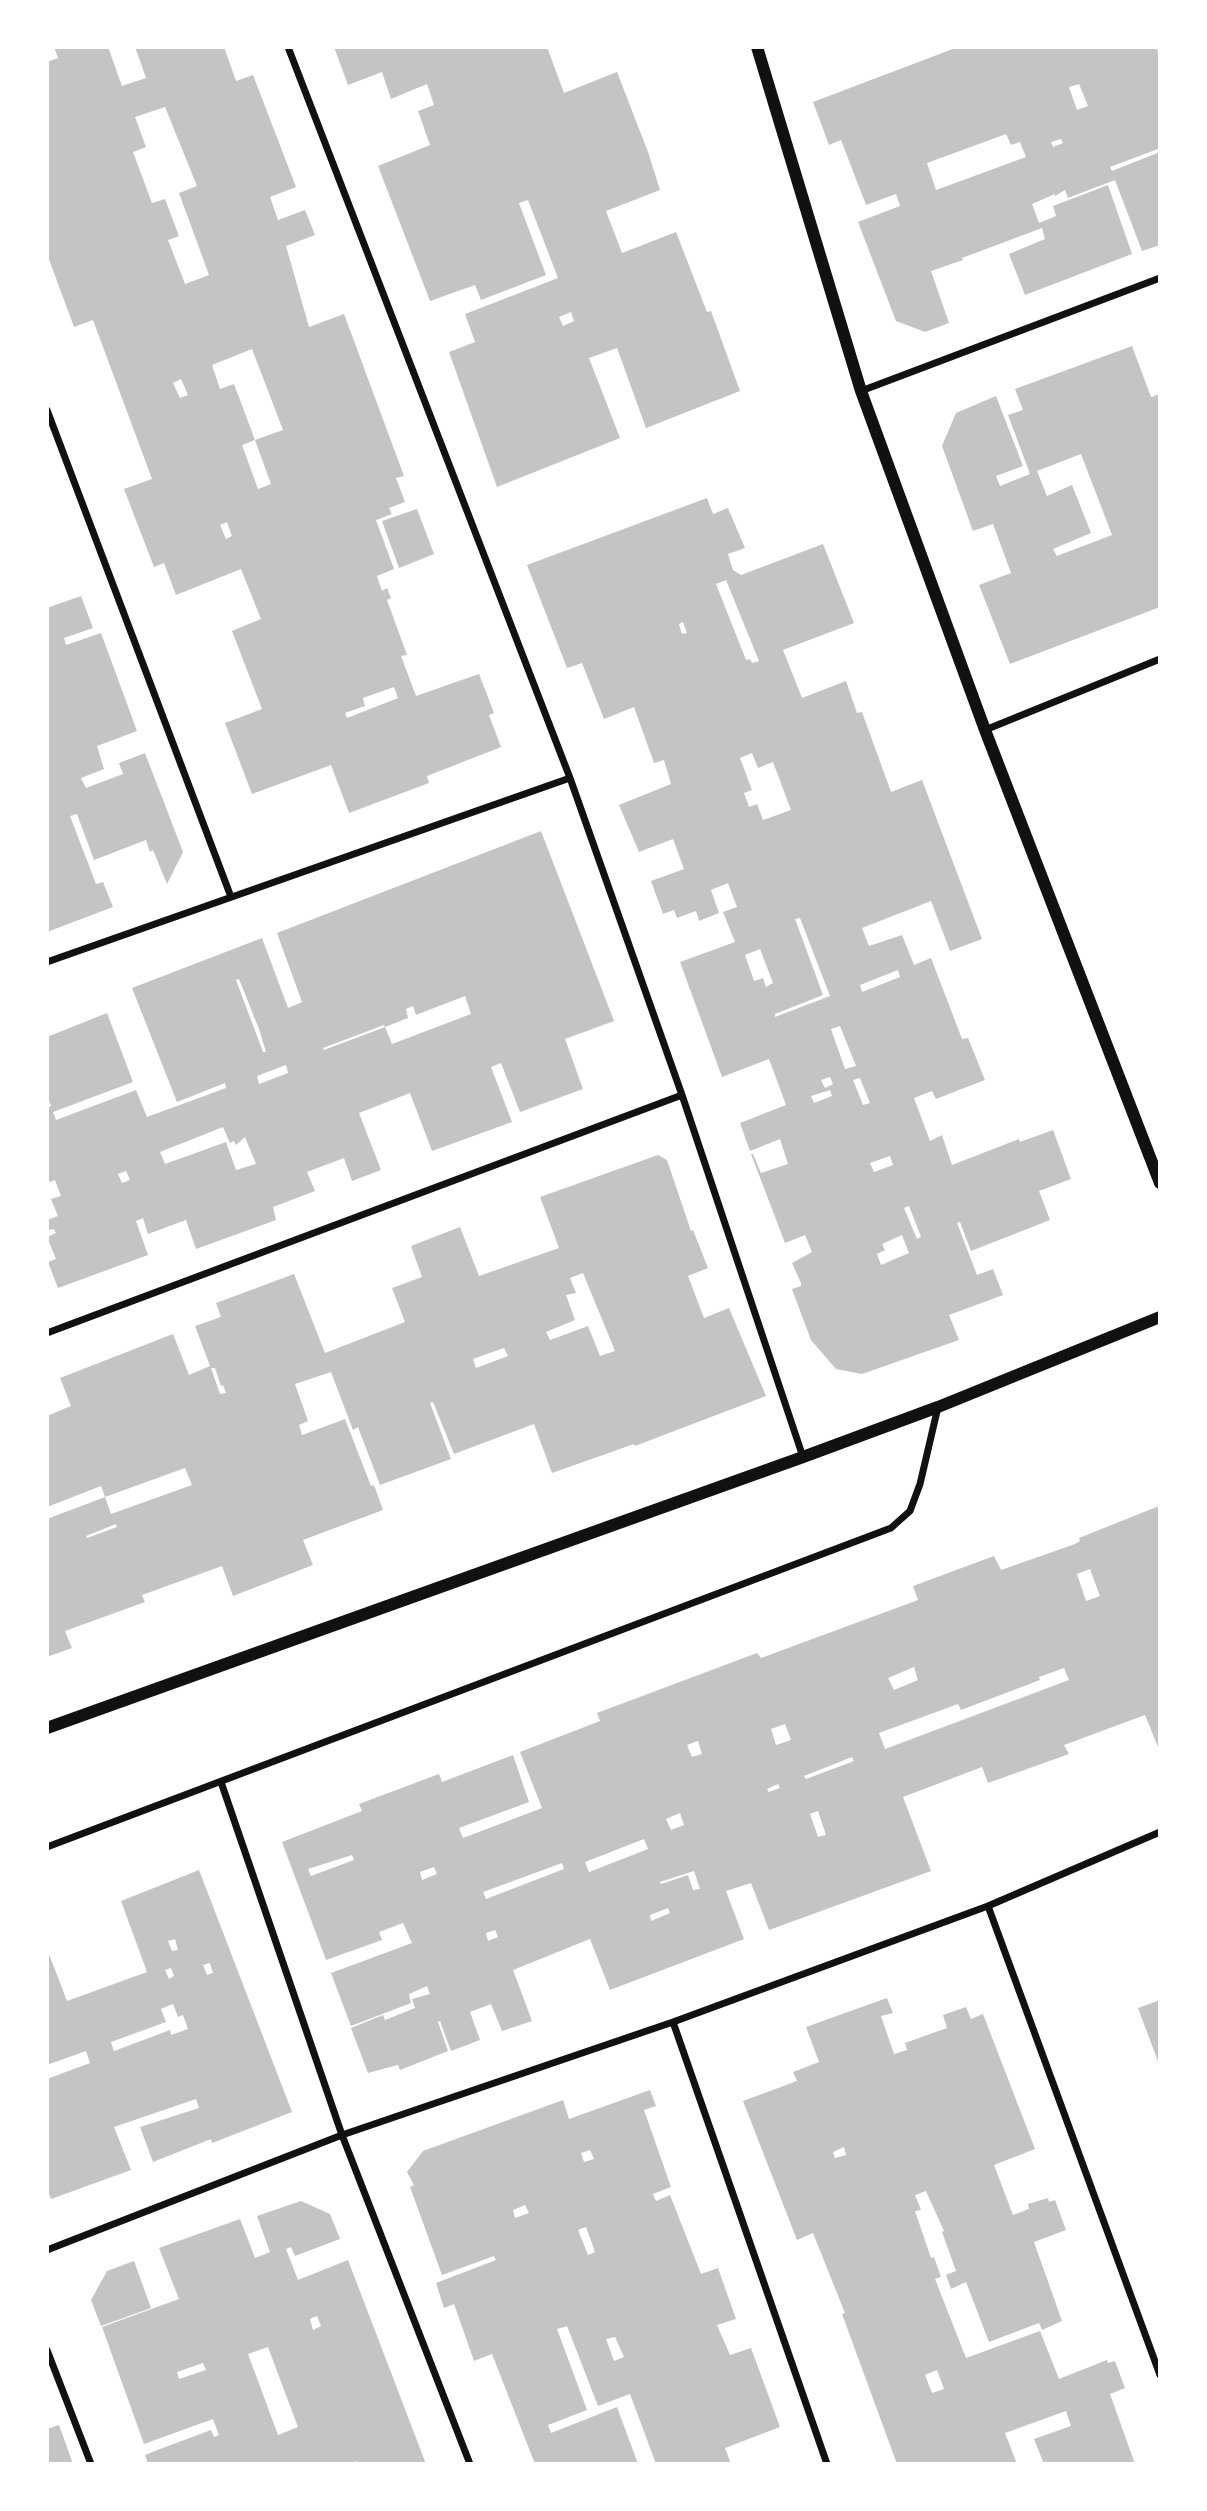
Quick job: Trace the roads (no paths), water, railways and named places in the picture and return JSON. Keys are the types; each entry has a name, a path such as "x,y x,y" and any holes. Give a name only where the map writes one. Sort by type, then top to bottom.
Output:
{"street":[{"path":"288,47 570,778 682,1095 803,1457"},
{"path":"757,47 862,391 985,730 1160,1183"},
{"path":"862,391 1160,278"},
{"path":"47,410 231,897"},
{"path":"985,730 1160,659"},
{"path":"47,962 570,778"},
{"path":"47,1333 682,1095"},
{"path":"47,1728 803,1457 1160,1317"},
{"path":"47,1847 891,1528 910,1511 920,1484 938,1406"},
{"path":"221,1782 342,2135 470,2464"},
{"path":"47,2250 342,2135 673,2022 988,1906 1160,1832"},
{"path":"988,1906 1160,2375"},
{"path":"673,2022 827,2464"},
{"path":"47,2350 91,2464"}]}
